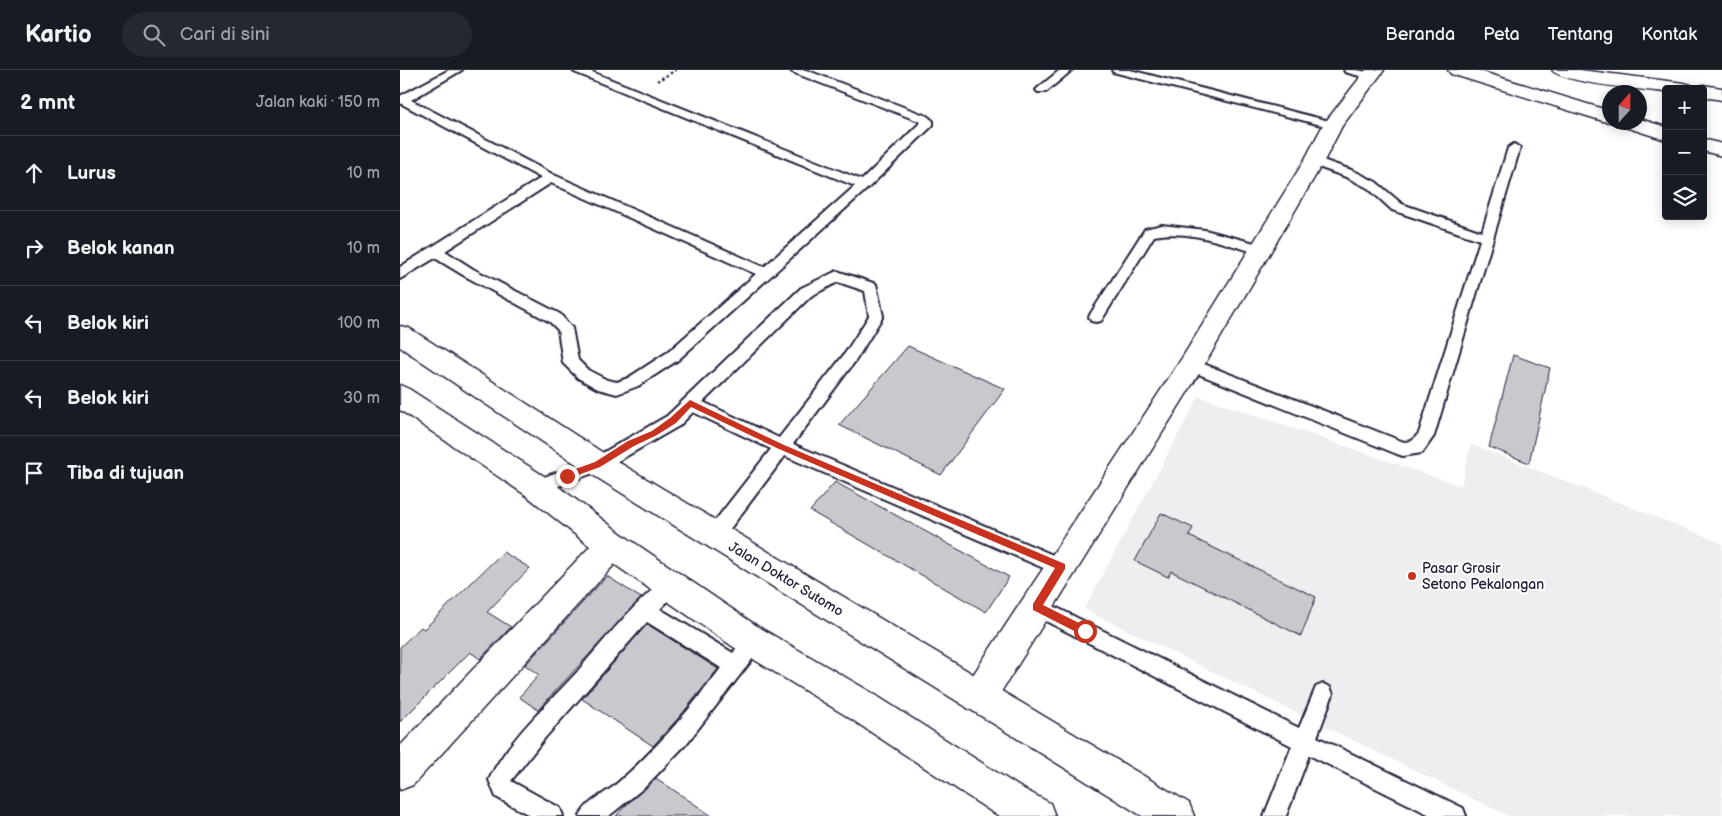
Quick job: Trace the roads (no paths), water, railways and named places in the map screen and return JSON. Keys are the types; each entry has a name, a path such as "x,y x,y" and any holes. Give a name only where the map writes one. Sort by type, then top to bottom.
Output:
{"main road":[{"path":"1458,70 1602,114"},
{"path":"1561,70 1576,75 1662,86"},
{"path":"979,696 1191,365 1314,161 1365,72"},
{"path":"1707,92 1722,94"},
{"path":"1647,128 1662,133"},
{"path":"1707,146 1722,150"},
{"name":"Jalan Doktor Sutomo","path":"400,335 598,464 714,536 1176,816"},
{"path":"400,396 537,488 612,546 671,586 754,641 857,703 1001,807 1037,816"},
{"path":"400,772 612,546"}],"lane":[{"path":"401,100 457,70"},
{"path":"578,70 864,185"},
{"path":"436,252 468,272 555,318 565,328 571,363 583,374 603,385 617,388 633,382 652,372 673,356 924,129 927,121 923,118 796,70"},
{"path":"1042,90 1067,70"},
{"path":"1117,70 1333,125"},
{"path":"401,100 550,178 766,273"},
{"path":"1191,365 1403,448 1416,448 1426,436 1514,148"},
{"path":"1314,161 1372,184 1397,207 1488,238"},
{"path":"400,274 550,178"},
{"path":"1096,317 1150,232 1162,228 1178,230 1261,250"},
{"path":"400,257 414,265"},
{"path":"537,488 598,464 673,421 806,292 837,276 871,288 876,316 851,356 714,536"},
{"path":"690,403 782,447 1061,566"},
{"path":"552,816 504,789 500,780 506,769 553,714 645,610 671,586"},
{"path":"1036,607 1455,816"},
{"path":"645,610 735,666"},
{"path":"591,816 605,807 669,750 754,641"},
{"path":"1275,816 1323,694"}],"place":[{"name":"Pasar Grosir Setono Pekalongan","path":"1412,576"}]}
